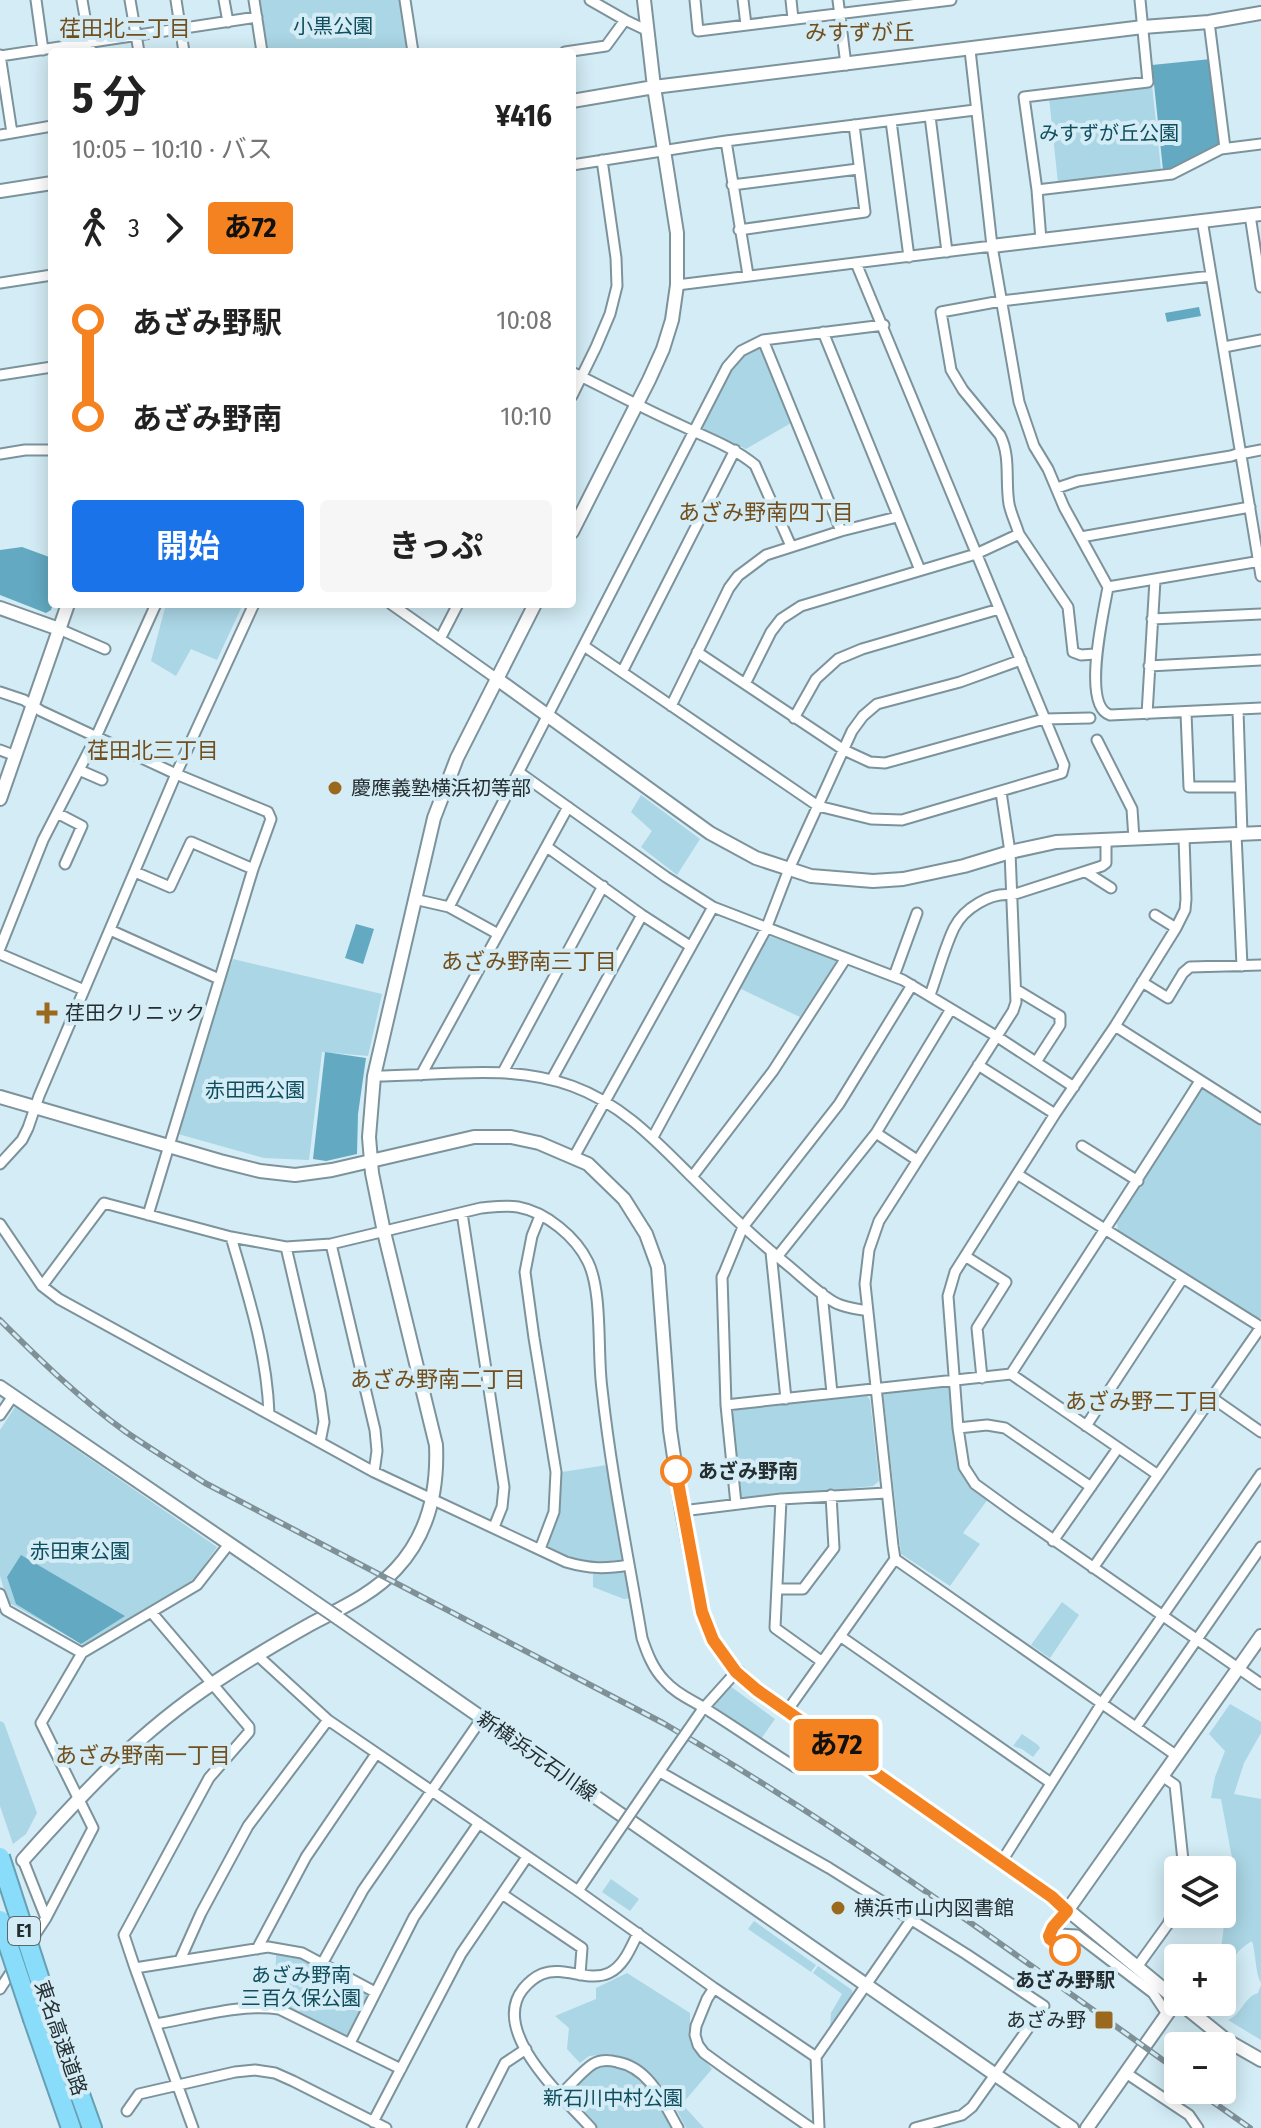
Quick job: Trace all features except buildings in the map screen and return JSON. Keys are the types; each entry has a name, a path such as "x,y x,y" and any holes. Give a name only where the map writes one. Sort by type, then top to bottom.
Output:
{"highway":[{"name":"東名高速道路","path":"0,1857 92,2128"},
{"name":"東名高速道路","path":"0,1920 71,2128"}],"street":[{"path":"36,0 43,50"},
{"path":"82,0 90,47 136,35 257,17"},
{"path":"130,0 138,48"},
{"path":"176,0 183,48"},
{"path":"224,0 228,22"},
{"path":"254,0 261,48"},
{"path":"405,0 412,48"},
{"path":"590,0 648,31"},
{"path":"576,524 663,349 672,320 677,285 677,233 644,0"},
{"path":"695,0 698,31 840,14 888,4 951,0"},
{"path":"743,0 746,25"},
{"path":"791,0 793,19"},
{"path":"838,0 846,65"},
{"path":"1041,240 1024,97 1148,82 1140,0"},
{"path":"576,100 654,87 1143,27 1209,22 1261,13"},
{"path":"576,50 606,46 625,20"},
{"path":"1209,22 1225,148"},
{"path":"12,133 0,56 48,50"},
{"path":"970,50 992,246 1019,402 1034,446 1108,587 1095,654 1098,705 1105,714 1261,708"},
{"path":"576,164 726,141 975,110"},
{"path":"930,116 947,252"},
{"path":"891,121 909,257"},
{"path":"739,230 865,212 854,125"},
{"path":"0,135 48,127"},
{"path":"726,141 748,275"},
{"path":"1037,190 1172,174 1225,148 1261,144"},
{"path":"602,160 617,286 610,314 577,374 735,450 755,465 791,546"},
{"path":"732,185 858,169"},
{"path":"0,191 48,184"},
{"path":"677,285 1256,214 1261,287"},
{"path":"1202,220 1261,576"},
{"path":"584,646 818,806 871,819 902,820 1062,773 1064,765 856,263"},
{"path":"0,283 48,276"},
{"path":"1095,654 1073,652 1068,607 1019,534 1009,503 1004,443 951,370 941,312 1001,301 1211,276"},
{"path":"449,907 727,367 741,351 763,340 884,325"},
{"path":"823,332 920,570"},
{"path":"763,340 841,531"},
{"path":"1224,347 1261,340"},
{"path":"0,375 48,368"},
{"path":"0,454 48,450"},
{"path":"622,672 735,450"},
{"path":"1057,488 1078,481 1261,450"},
{"path":"1081,537 1250,507"},
{"path":"671,706 729,588 738,576 766,555 897,517"},
{"path":"745,684 771,632 781,619 801,606 976,554 1019,534"},
{"path":"1108,587 1260,561"},
{"path":"1147,714 1155,580"},
{"path":"0,608 105,649"},
{"path":"0,799 67,608"},
{"path":"0,948 43,840 96,737 154,608"},
{"path":"0,1164 22,1140 28,1128 34,1106 176,774 252,608"},
{"path":"397,608 710,833 756,858 823,878 903,879 1056,842 1261,833"},
{"path":"440,639 456,608"},
{"path":"46,1918 23,1860 79,1797 128,1750 213,1683 257,1655 363,1597 386,1579 397,1569 427,1519 437,1471 436,1445 384,1232 370,1160 374,1076 434,818 444,789 533,608"},
{"path":"794,718 816,679 838,659 862,649 999,609"},
{"path":"1152,619 1261,614"},
{"path":"697,652 844,750 870,762 885,763 1044,719 1090,718"},
{"path":"653,1137 766,929 789,869 852,731 863,716 877,704 960,682 1021,660"},
{"path":"1149,666 1261,660"},
{"path":"0,692 176,774 268,812 271,819 148,1215"},
{"path":"1238,710 1242,966"},
{"path":"1186,713 1189,787 1240,787"},
{"path":"1097,740 1132,809 1134,839"},
{"path":"0,750 16,756"},
{"path":"79,770 102,780"},
{"path":"520,773 713,907 894,976 930,995 1074,1087"},
{"path":"787,1711 895,1559 865,1270 875,1232 885,1210 1015,1007 1017,990 1010,852 1001,792"},
{"path":"421,1075 568,807"},
{"path":"57,813 82,826 65,864"},
{"path":"1184,837 1186,899 1185,910 1176,928 955,1272 948,1296 958,1428 962,1459 970,1478 984,1491 1261,1684"},
{"path":"930,995 955,926 969,911 989,897 1012,895 1106,863 1106,840"},
{"path":"135,872 170,887 191,842 253,869"},
{"path":"547,847 690,946"},
{"path":"1086,872 1111,888"},
{"path":"503,1072 603,886"},
{"path":"414,899 449,907 498,934"},
{"path":"574,1157 713,907"},
{"path":"894,976 917,913"},
{"path":"552,1079 642,915"},
{"path":"1155,915 1176,928"},
{"path":"110,930 219,979"},
{"path":"0,954 84,990"},
{"path":"692,1177 773,1071 846,958"},
{"path":"1142,982 1168,998 1190,967 1261,965"},
{"path":"736,1504 726,1405 722,1277 743,1227 839,1104 912,985"},
{"path":"1017,990 1060,1016 1060,1025 1036,1062"},
{"path":"786,1399 774,1254 876,1133 951,1009"},
{"path":"1115,1026 1261,1119"},
{"path":"978,1065 1055,1114"},
{"path":"374,1076 503,1072 552,1079 582,1089 606,1102 653,1137 743,1227 836,1304 867,1311"},
{"path":"1011,1374 1200,1081"},
{"path":"0,1097 260,1171 295,1175 332,1170 474,1137 499,1136 539,1143 588,1164 624,1199 646,1234 658,1267 670,1430 702,1612 713,1640 736,1672 757,1690 1002,1861 1164,1989"},
{"path":"876,1133 917,1160"},
{"path":"1082,1146 1138,1181"},
{"path":"1017,1174 1261,1327 1093,1568"},
{"path":"42,1286 104,1203 231,1237 286,1247 331,1244 500,1206 521,1208 554,1223 572,1239 588,1262 596,1285 600,1377 608,1445 642,1638 652,1663 667,1684 680,1695 795,1767 803,1765 823,1736"},
{"path":"462,1213 504,1487 502,1507 494,1527"},
{"path":"540,1216 532,1236 525,1272 556,1472 554,1512 540,1549"},
{"path":"0,1224 42,1286 59,1299 374,1472 566,1562 585,1568 629,1565"},
{"path":"231,1237 262,1349 268,1380 269,1414"},
{"path":"331,1244 375,1430 377,1451 374,1472"},
{"path":"286,1247 320,1393 324,1422 320,1442"},
{"path":"965,1256 1006,1282 977,1328 982,1378"},
{"path":"1086,1426 1183,1278"},
{"path":"822,1293 832,1393"},
{"path":"726,1405 1011,1374 1158,1475"},
{"name":"新横浜元石川線","path":"0,1387 1072,2128"},
{"path":"0,1415 13,1396"},
{"path":"1211,1397 1261,1432"},
{"path":"958,1428 987,1425 1005,1428 1091,1487"},
{"path":"1053,1541 1118,1448"},
{"path":"1002,1861 1102,1703 1261,1474"},
{"path":"682,1511 781,1499 886,1493"},
{"path":"777,1589 803,1589 834,1548 831,1495"},
{"path":"781,1499 775,1628 821,1661"},
{"path":"0,1989 46,1918 93,1830 41,1723 82,1653 197,1585 229,1544"},
{"path":"1136,1727 1261,1547"},
{"path":"895,1559 1177,1756"},
{"path":"0,1594 6,1610 82,1653"},
{"path":"152,1613 249,1727 249,1732 209,1778 124,1935 193,2128"},
{"path":"840,1636 1051,1783"},
{"path":"1164,2010 1153,1993 1077,1935 1058,1934 1053,1927 1261,1636"},
{"path":"257,1655 328,1720 816,2057"},
{"path":"578,1891 702,1710 736,1672"},
{"path":"322,1964 363,1890 482,1718"},
{"path":"180,1960 201,1913 248,1826 328,1720"},
{"path":"257,1949 306,1857 376,1754"},
{"path":"660,1772 829,1868 1044,2006 972,2107 962,2115 915,2128"},
{"path":"1162,1776 1175,1785 1183,1856"},
{"path":"350,2043 414,1917 479,1823"},
{"path":"373,2122 461,1954 527,1857"},
{"path":"502,1894 582,1948 580,1975"},
{"path":"819,2128 816,2057 911,1920"},
{"path":"1137,1967 1165,1928"},
{"path":"591,2128 545,2077 518,2037 513,2018 515,2003 533,1979 547,1972 596,1977 613,1971 624,1959 638,1933"},
{"path":"135,1968 268,1947 302,1953 375,1992"},
{"path":"714,1988 696,2026 698,2045 715,2061 811,2128"},
{"path":"156,2024 235,2010 279,2009 401,2069"},
{"path":"1087,2128 1166,2016"},
{"path":"1196,2016 1226,2040 1261,2060"},
{"path":"472,2128 505,2063 526,2049"},
{"path":"561,2094 593,2064 607,2060 622,2063 649,2080 678,2128"},
{"path":"127,2111 139,2094 255,2070 275,2073 386,2128"},
{"path":"1126,2073 1189,2115 1198,2128"}],"green space":[{"name":"小黒公園","path":"257,0 400,0 407,48 264,48"},
{"name":"みすずが丘公園","path":"1152,85 1161,170 1058,183 1049,97"},
{"path":"760,345 791,423 746,449 700,428 725,377 740,355"},
{"path":"165,608 241,608 217,660 191,649 176,676 151,661"},
{"path":"641,795 700,839 677,875 641,847 652,831 631,812"},
{"path":"766,935 838,959 800,1017 739,988"},
{"name":"赤田西公園","path":"233,959 382,994 368,1056 322,1052 309,1160 264,1158 178,1134"},
{"path":"1204,1089 1261,1125 1261,1318 1257,1319 1118,1231 1117,1223 1199,1091"},
{"path":"946,1385 951,1389 968,1479 988,1499 963,1533 980,1544 950,1586 901,1554 883,1393"},
{"path":"866,1394 870,1400 879,1481 873,1486 746,1499 741,1497 732,1416 735,1408"},
{"name":"赤田東公園","path":"15,1407 217,1547 194,1580 85,1646 8,1602 0,1576 0,1430"},
{"path":"607,1465 623,1560 585,1563 548,1547 558,1514 562,1472"},
{"path":"621,1571 625,1575 630,1598 624,1599 593,1587 593,1573"},
{"path":"1062,1602 1079,1615 1050,1658 1031,1645"},
{"path":"730,1686 775,1719 761,1739 714,1706"},
{"path":"1230,1704 1261,1722 1261,1733 1244,1763 1234,1794 1261,1799 1261,1983 1252,1941 1236,1955 1236,1944 1222,1944 1224,1928 1236,1928 1236,1856 1232,1856 1221,1799 1211,1798 1225,1751 1209,1734"},
{"path":"0,1721 4,1723 37,1813 26,1834 13,1844 0,1806"},
{"path":"1022,1734 1040,1748 1033,1757 1013,1746"},
{"path":"611,1879 639,1899 630,1911 602,1892"},
{"path":"754,1921 816,1965 811,1972 748,1929"},
{"name":"あざみ野南 三百久保公園","path":"276,1955 302,1957 369,1993 348,2036 275,2003"},
{"path":"818,1966 852,1990 853,1998 830,2029 831,2013 842,1994 813,1973"},
{"path":"627,1973 690,2013 690,2042 712,2069 682,2104 704,2128 686,2128 667,2091 609,2054 589,2056 580,2063 567,2049 569,2028 555,2016 596,1999 596,1988"},
{"path":"1261,1985 1261,2040 1228,2020 1258,1993"},
{"name":"新石川中村公園","path":"604,2065 626,2071 649,2086 659,2098 672,2128 598,2128 571,2098 571,2093 595,2068"}],"shaded area":[{"path":"1211,59 1222,146 1172,169 1163,170 1152,65"},
{"path":"1199,307 1201,316 1167,322 1165,313"},
{"path":"22,547 48,557 48,608 51,610 46,613 0,595 0,550"},
{"path":"356,924 374,929 363,964 345,958"},
{"path":"325,1052 366,1058 358,1114 357,1154 326,1161 313,1159"},
{"path":"21,1555 125,1616 81,1644 16,1604 7,1577"}],"railway":[{"path":"0,1320 93,1406 156,1452 205,1483 663,1723 730,1763 925,1891 1164,2061"},
{"path":"1216,2104 1250,2128"}],"bus line":[{"name":"あ72","path":"676,1471 702,1612 713,1640 731,1666 757,1690 1052,1897 1067,1911 1049,1936 1065,1950"}],"place":[{"name":"慶應義塾横浜初等部","path":"335,788"},
{"name":"荏田クリニック","path":"47,1013"},
{"name":"あざみ野南","path":"676,1471"},
{"name":"横浜市山内図書館","path":"838,1908"},
{"name":"あざみ野駅","path":"1065,1950"},
{"name":"あざみ野","path":"1104,2020"}],"district":[{"name":"荏田北二丁目","path":"125,28"},
{"name":"みすずが丘","path":"860,32"},
{"name":"あざみ野南四丁目","path":"766,512"},
{"name":"荏田北三丁目","path":"153,750"},
{"name":"あざみ野南三丁目","path":"529,961"},
{"name":"あざみ野南二丁目","path":"438,1379"},
{"name":"あざみ野二丁目","path":"1142,1401"},
{"name":"あざみ野南一丁目","path":"143,1755"}]}
